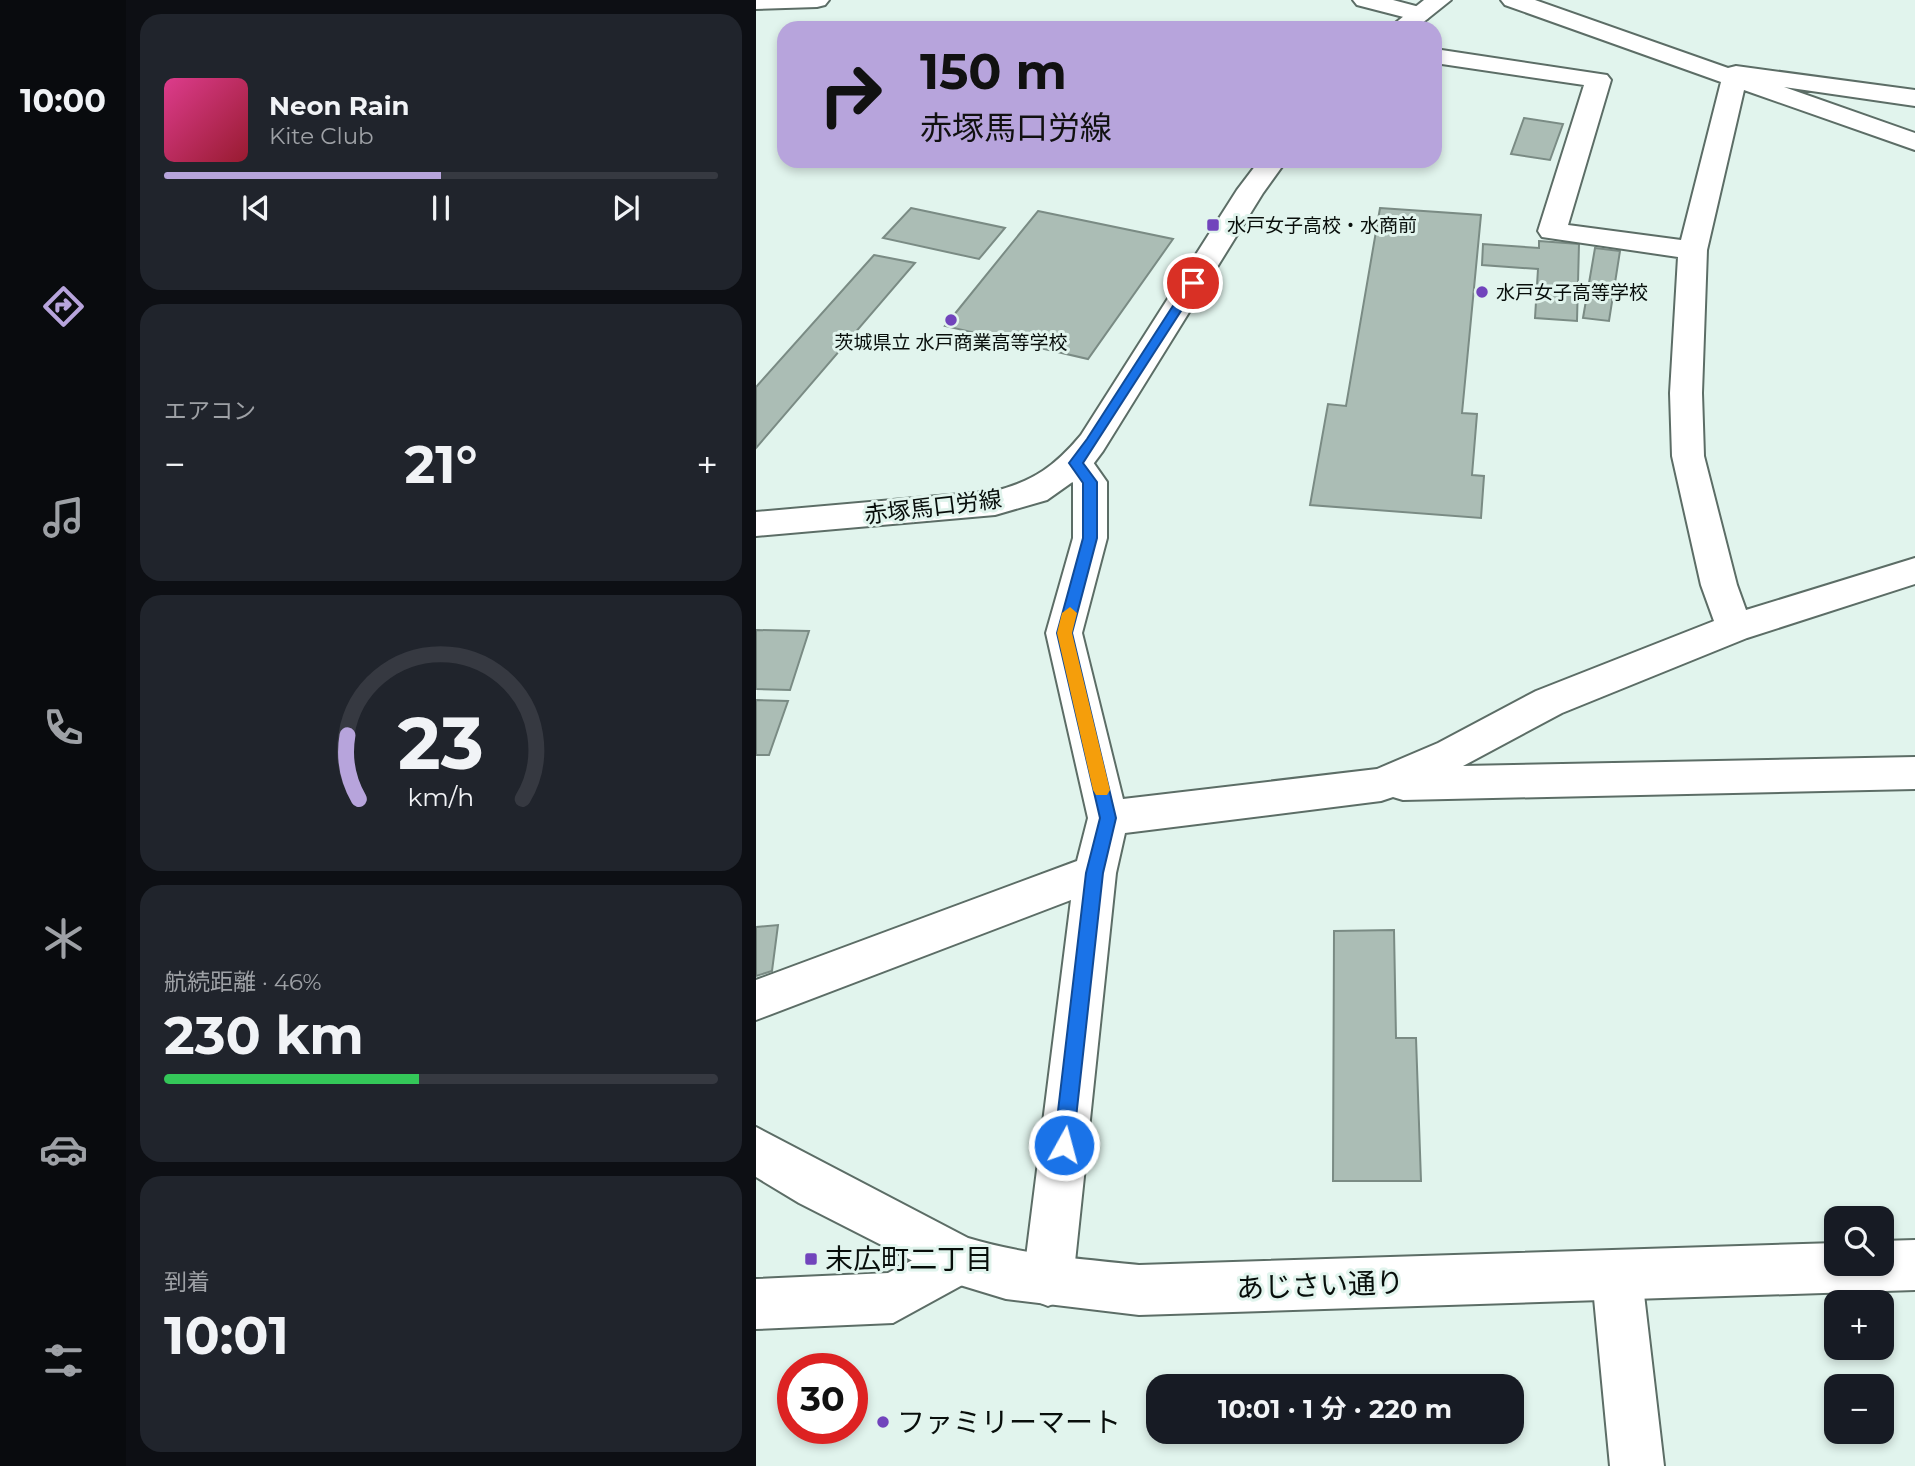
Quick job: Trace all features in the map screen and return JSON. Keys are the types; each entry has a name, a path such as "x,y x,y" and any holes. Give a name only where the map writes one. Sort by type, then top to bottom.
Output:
{"main road":[{"path":"756,2 817,0"},
{"path":"1365,0 1410,21 1439,0"},
{"path":"1513,0 1915,142"},
{"path":"1442,57 1598,80 1552,231 1693,250"},
{"path":"1734,628 1718,585 1688,456 1686,393 1693,250 1736,73 1915,98"},
{"name":"赤塚馬口労線","path":"756,524 995,503 1035,492 1059,477 1076,463 1106,421 1251,190 1268,168"},
{"path":"1048,1281 1095,873 1108,818 1064,633 1090,538 1090,482 1076,463"},
{"path":"1381,785 1452,754 1549,702 1734,628 1915,571"},
{"path":"1108,818 1381,785 1915,773"},
{"path":"756,1000 1095,873"},
{"name":"あじさい通り","path":"756,1150 816,1186 960,1260 1006,1274 1048,1281 1139,1290 1617,1277 1915,1265"},
{"path":"756,1304 893,1298 960,1260"},
{"path":"1617,1277 1637,1466"}],"building":[{"path":"1524,118 1563,124 1550,160 1511,154"},
{"path":"911,208 1005,228 979,259 883,238"},
{"path":"1380,208 1481,215 1462,413 1477,414 1472,475 1484,476 1481,518 1310,505 1328,404 1346,406"},
{"path":"1038,211 1173,239 1088,359 945,326"},
{"path":"1539,241 1579,244 1577,321 1535,318 1538,269 1482,265 1483,244 1539,248"},
{"path":"1595,248 1620,251 1609,321 1583,318"},
{"path":"874,255 915,263 756,448 756,387"},
{"path":"756,630 809,631 790,690 756,689"},
{"path":"756,700 788,701 769,755 756,755"},
{"path":"778,925 772,971 756,976 756,927"},
{"path":"1394,930 1396,1038 1416,1038 1421,1181 1333,1181 1334,931"}],"slow traffic":[{"path":"1070,613 1064,633 1101,790"}],"place":[{"name":"水戸女子高校・水商前","path":"1213,225"},
{"name":"水戸女子高等学校","path":"1482,292"},
{"name":"茨城県立 水戸商業高等学校","path":"951,320"},
{"name":"末広町二丁目","path":"811,1259"},
{"name":"ファミリーマート","path":"883,1422"}],"route":[{"path":"1064,1145 1095,873 1108,818 1064,633 1090,538 1090,482 1076,463 1092,443 1193,283"}]}
